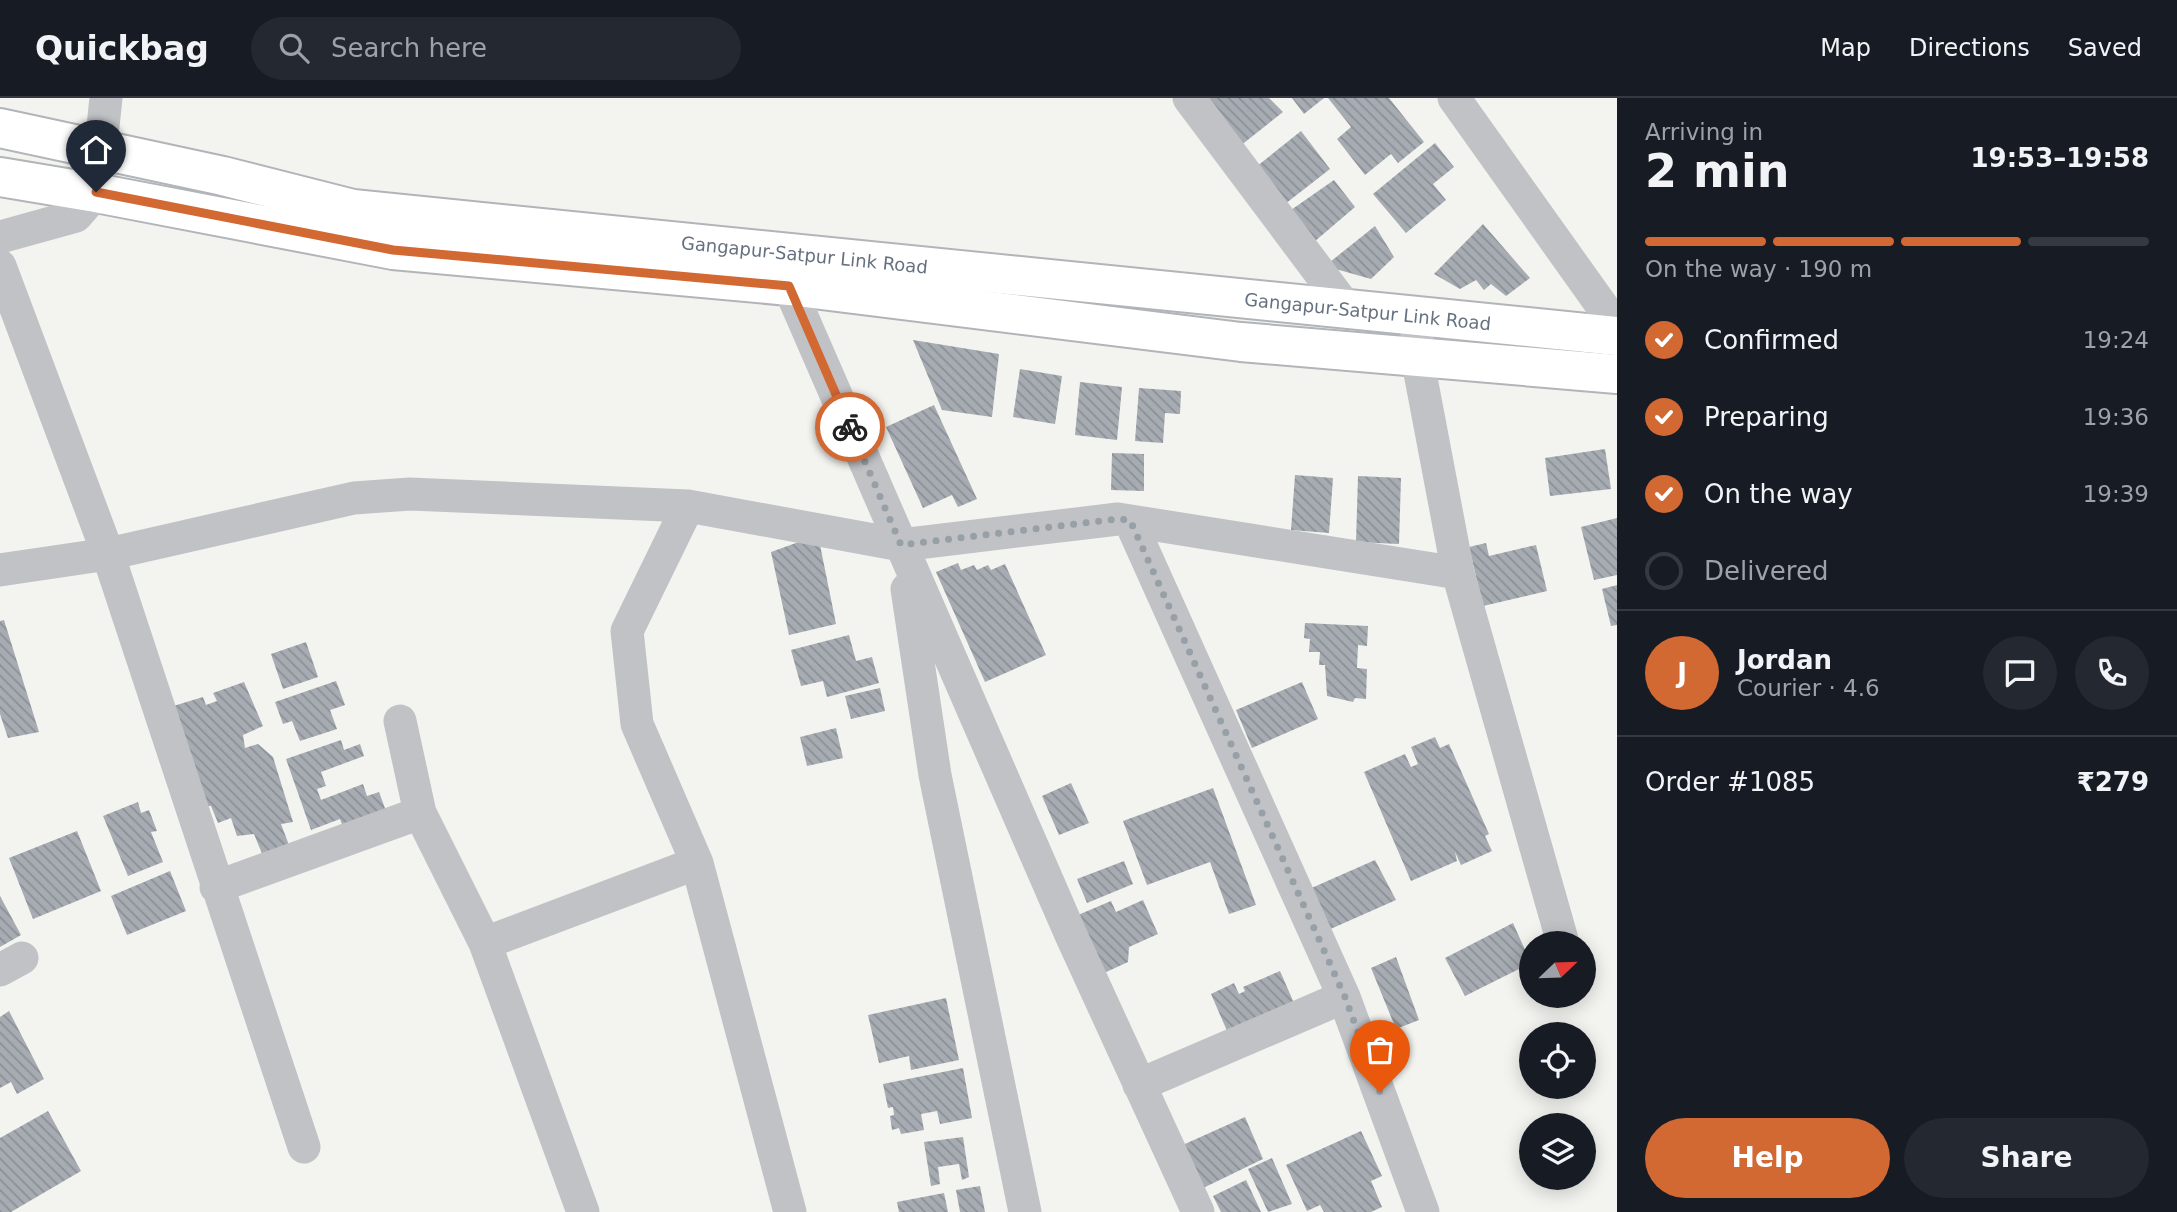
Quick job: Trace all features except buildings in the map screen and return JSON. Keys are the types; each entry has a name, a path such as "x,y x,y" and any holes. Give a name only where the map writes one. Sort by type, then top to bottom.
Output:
{"main road":[{"name":"Gangapur-Satpur Link Road","path":"0,128 100,152 223,176 353,209 1617,336"},
{"name":"Gangapur-Satpur Link Road","path":"0,177 96,192 393,250 789,286 1241,342 1617,374"}],"street":[{"path":"0,237 76,216 96,192 106,98"},
{"path":"1189,98 1347,309"},
{"path":"1454,98 1617,327"},
{"path":"774,251 1070,936 1198,1212"},
{"path":"0,266 108,554 304,1147"},
{"path":"1417,316 1418,357 1458,573 1560,931"},
{"path":"0,570 108,554 354,498 410,494 688,506 901,545 1118,519 1458,573"},
{"path":"688,506 627,631 637,724 697,863 790,1212"},
{"path":"1130,520 1345,997 1423,1212"},
{"path":"901,545 935,775 1025,1212"},
{"path":"400,721 420,813 485,943 583,1212"},
{"path":"216,887 420,813"},
{"path":"485,943 697,863"},
{"path":"1139,1085 1345,997"}],"way so far":[{"path":"850,427 901,545 1118,519 1130,520 1345,997 1380,1092"}],"route":[{"path":"96,192 393,250 789,286 850,427"}]}
